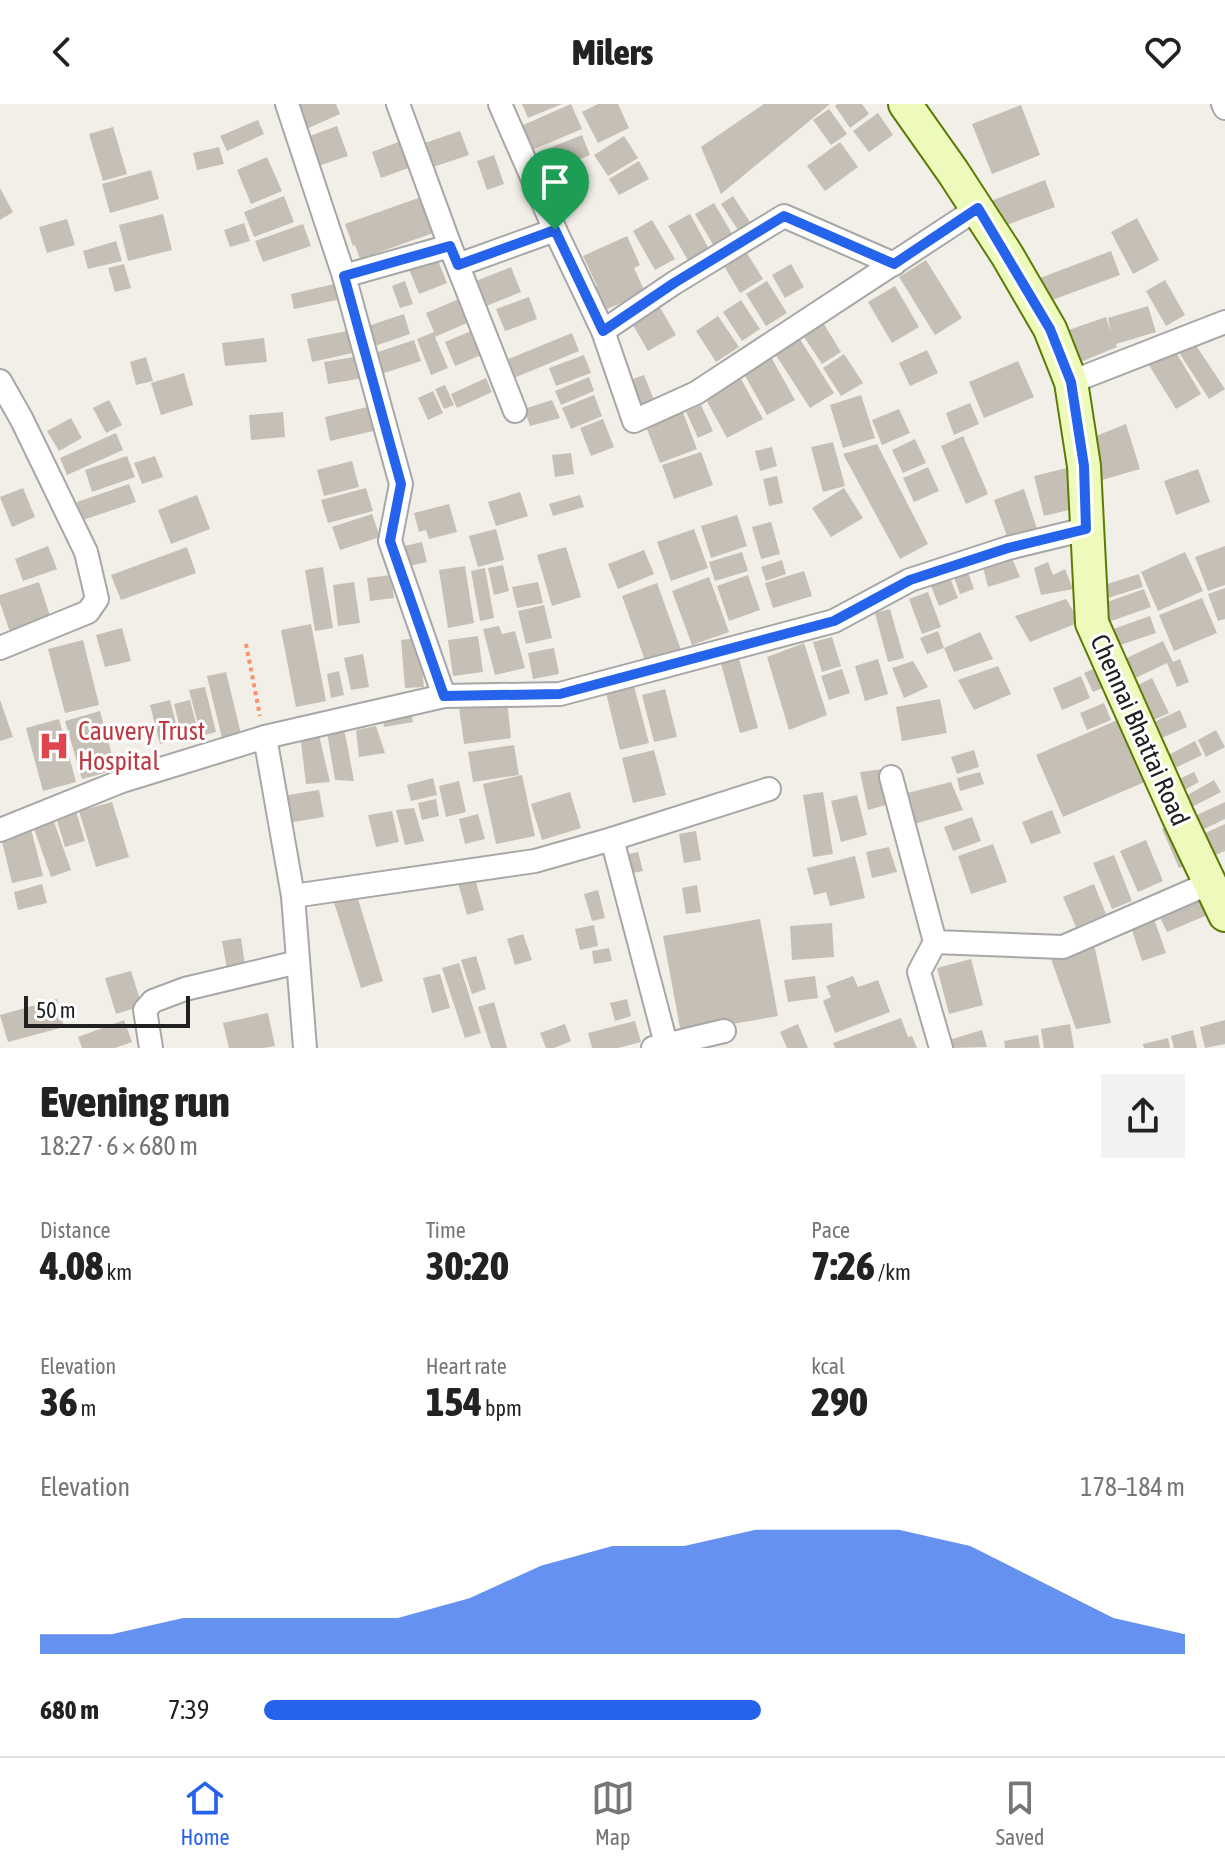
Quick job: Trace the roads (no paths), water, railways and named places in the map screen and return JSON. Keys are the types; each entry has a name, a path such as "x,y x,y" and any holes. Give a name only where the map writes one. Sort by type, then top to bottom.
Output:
{"street":[{"path":"287,104 344,276 401,484 390,541 444,696"},
{"path":"398,104 515,411"},
{"path":"500,104 603,331 634,421 696,393 978,208"},
{"name":"Chennai Bhattai Road","path":"905,104 978,208 1050,329 1071,382 1084,466 1092,623 1225,915"},
{"path":"603,331 674,283 784,216 894,264"},
{"path":"344,276 454,255 555,230"},
{"path":"1071,382 1225,322"},
{"path":"0,381 86,552 97,599 88,612 0,648"},
{"path":"0,830 122,781 265,737 444,696 560,694 834,621 910,580 1008,548 1086,529"},
{"path":"265,737 293,896 305,1048"},
{"path":"891,777 935,942 919,972 941,1048"},
{"path":"293,896 535,861 769,789"},
{"path":"612,839 659,1046 724,1031"},
{"path":"935,942 1063,947 1210,883"},
{"path":"151,1048 145,1010 153,1001 185,989 298,962"}],"place":[{"name":"Cauvery Trust Hospital","path":"54,746"}]}
